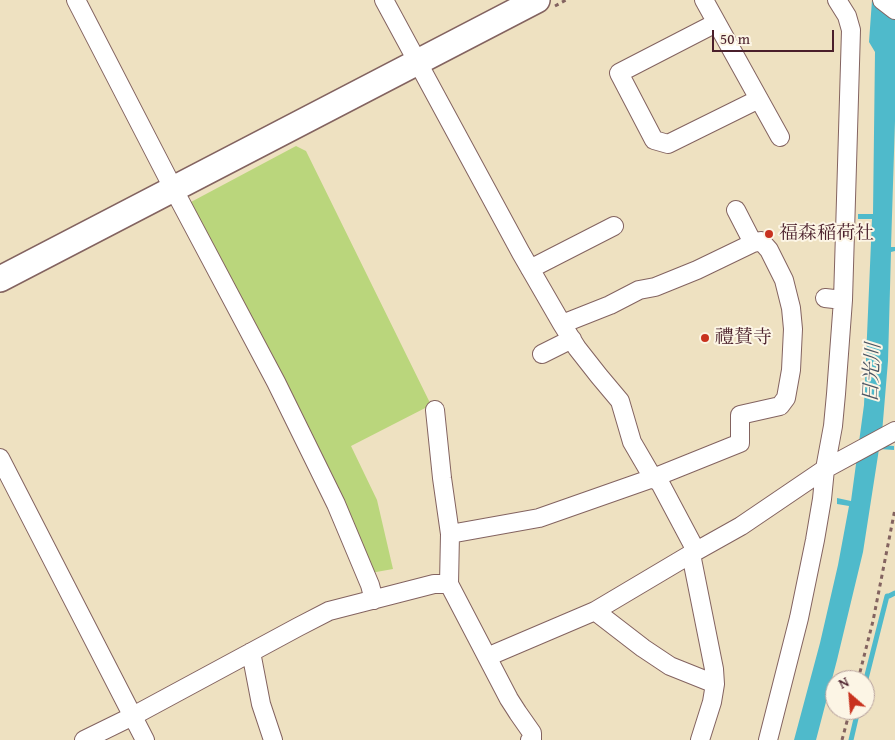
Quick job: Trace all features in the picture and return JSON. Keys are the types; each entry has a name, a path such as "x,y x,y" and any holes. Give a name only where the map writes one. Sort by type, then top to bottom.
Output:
{"street":[{"path":"76,0 276,382 336,504 370,585 374,600"},
{"path":"384,0 530,269 567,331 599,376 620,401 632,442 653,478 660,483 694,547 691,554 714,669 715,684 712,702 700,740"},
{"path":"0,278 537,0"},
{"path":"704,0 780,137"},
{"path":"768,740 799,618 822,499 825,469 833,426 843,300 851,30 847,16 837,0"},
{"path":"882,0 895,10"},
{"path":"716,23 619,73 654,140 668,144 758,99"},
{"path":"736,210 753,243"},
{"path":"530,269 614,226"},
{"path":"450,534 539,518 653,478 740,444 740,415 780,406 786,398 792,356 791,308 784,280 769,250 761,241 697,270 656,287 639,290 610,304 567,331 542,354"},
{"path":"825,298 843,300"},
{"path":"436,410 442,478 450,534 450,584 509,699 532,733 532,739 530,740"},
{"path":"487,657 596,611 741,526 825,469 895,431"},
{"path":"0,458 145,740"},
{"path":"84,740 133,716 329,611 434,584 450,584"},
{"path":"596,611 643,648 670,666 715,684"},
{"path":"251,652 261,704 273,740"}],"path":[{"path":"861,670 873,621 895,509"},
{"path":"842,740 847,720"}],"green space":[{"path":"296,146 306,151 431,405 351,446 377,500 393,569 365,574 188,215 191,202"}],"water":[{"name":"日光川","path":"872,0 895,0 895,121 891,247 895,247 895,251 891,252 888,361 881,445 894,446 894,450 879,449 863,552 834,670 825,670 825,706 816,740 794,740 820,643 849,506 837,504 837,498 851,501 864,405 872,219 858,219 858,214 873,214 875,52 869,42"}],"waterway":[{"path":"868,670 887,596 895,593"},
{"path":"851,740 856,720"}],"place":[{"name":"福森稲荷社","path":"769,234"},
{"name":"禮賛寺","path":"705,338"}]}
